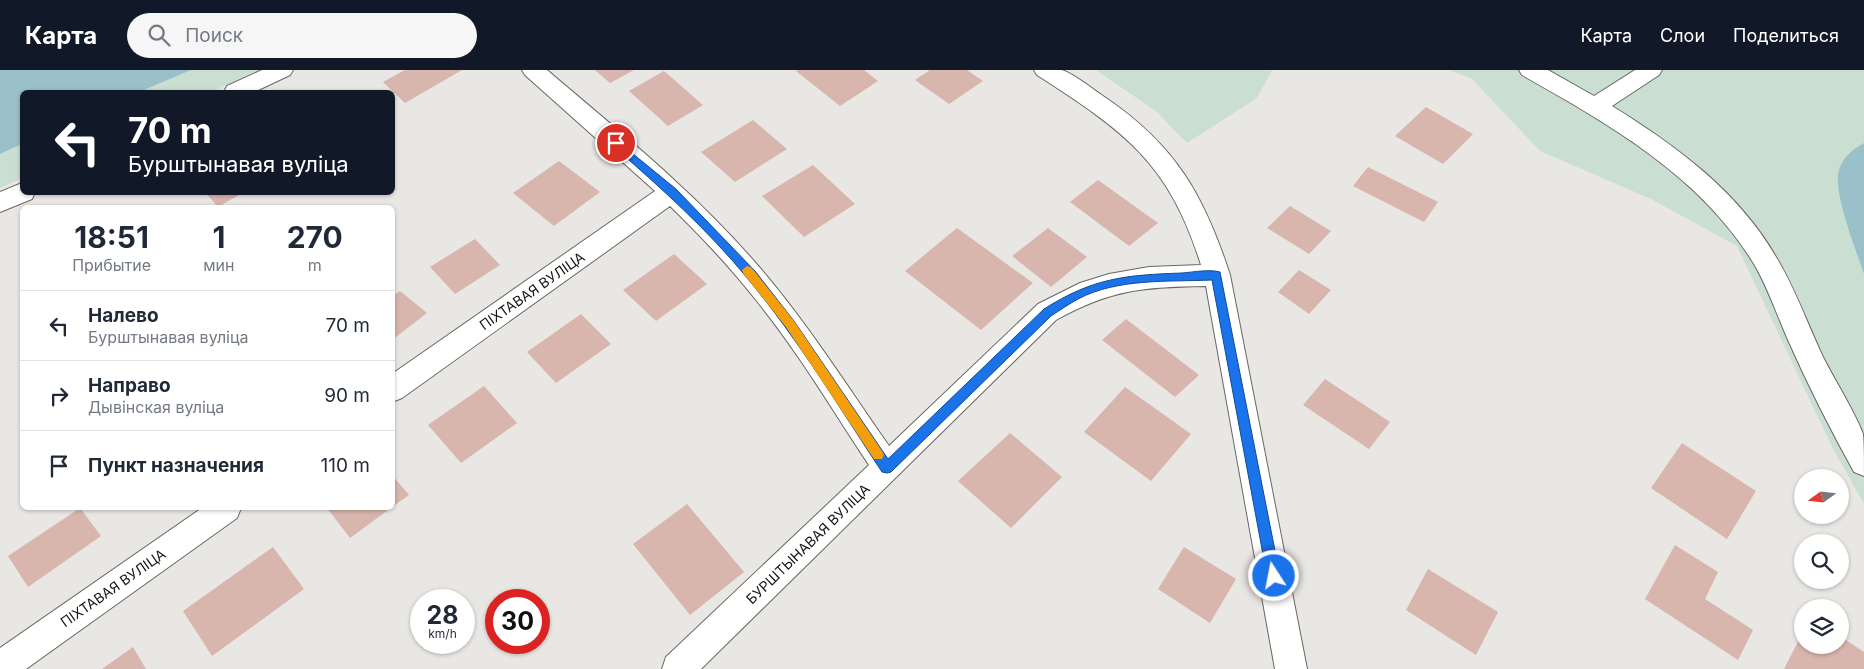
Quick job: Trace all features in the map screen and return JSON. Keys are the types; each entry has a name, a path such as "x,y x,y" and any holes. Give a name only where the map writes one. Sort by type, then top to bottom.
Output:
{"street":[{"path":"238,90 282,70"},
{"path":"533,70 672,192 751,274 790,324 887,468"},
{"path":"1045,70 1101,105 1131,127 1155,151 1175,176 1193,206 1207,241 1217,276 1291,669"},
{"path":"1530,70 1596,106 1673,159 1707,188 1739,222 1762,255 1779,287 1830,398 1864,463"},
{"path":"1596,106 1651,70"},
{"name":"ПІХТАВАЯ ВУЛІЦА","path":"395,388 672,192"},
{"path":"0,203 20,193"},
{"name":"БУРШТЫНАВАЯ ВУЛІЦА","path":"678,669 1048,312 1075,295 1104,285 1130,279 1217,276"},
{"name":"ПІХТАВАЯ ВУЛІЦА","path":"0,668 223,510"}],"green space":[{"path":"0,70 260,70 215,90 20,90 20,179 0,188"},
{"path":"1096,70 1272,70 1257,98 1187,143 1157,112"},
{"path":"1449,70 1864,70 1864,504 1849,477 1849,469 1844,469 1832,447 1737,246 1651,199 1540,151 1472,79"}],"water":[{"path":"0,70 191,70 144,90 20,90 20,145 0,154"},
{"path":"1864,143 1864,274 1841,204 1838,176 1844,159"}],"building":[{"path":"405,70 462,70 405,103 395,93 395,90 391,90 383,82"},
{"path":"595,70 634,70 610,83"},
{"path":"864,70 878,81 840,106 796,71"},
{"path":"930,70 967,70 983,81 949,104 915,80"},
{"path":"664,71 703,105 668,126 629,91"},
{"path":"1426,107 1473,134 1443,164 1395,136"},
{"path":"753,120 787,149 735,182 701,152"},
{"path":"559,161 600,192 554,226 513,193"},
{"path":"813,165 855,204 804,237 762,196"},
{"path":"1368,167 1438,202 1424,222 1353,186"},
{"path":"1098,180 1158,223 1129,246 1070,202"},
{"path":"208,195 239,195 221,205 216,205"},
{"path":"1290,206 1331,231 1309,254 1267,228"},
{"path":"957,228 1033,283 981,330 905,271"},
{"path":"1048,228 1087,257 1051,287 1012,256"},
{"path":"475,239 500,265 455,294 430,267"},
{"path":"674,254 707,284 656,321 623,290"},
{"path":"1299,270 1331,290 1309,314 1278,292"},
{"path":"400,291 427,313 395,338 395,294"},
{"path":"581,314 611,344 556,383 527,352"},
{"path":"1126,319 1199,375 1175,397 1102,340"},
{"path":"1325,379 1390,422 1369,449 1303,405"},
{"path":"484,386 517,423 461,463 428,425"},
{"path":"1125,387 1191,434 1151,481 1084,432"},
{"path":"1010,433 1062,477 1011,528 958,481"},
{"path":"1682,443 1756,491 1727,539 1651,488"},
{"path":"395,479 409,495 395,505"},
{"path":"687,504 744,572 690,615 633,544"},
{"path":"77,510 82,510 101,536 28,587 8,556"},
{"path":"329,510 388,510 350,538"},
{"path":"1675,545 1718,572 1705,599 1753,630 1738,660 1645,599"},
{"path":"273,547 304,589 212,656 183,611"},
{"path":"1184,547 1236,579 1210,623 1158,589"},
{"path":"1428,569 1498,612 1476,655 1406,610"},
{"path":"1849,642 1864,652 1864,669 1784,669 1794,650 1794,654 1849,654"},
{"path":"133,647 146,669 102,669"}],"slow traffic":[{"path":"747,270 790,324 878,455"}],"route":[{"path":"616,143 672,192 751,274 790,324 887,468 1048,312 1075,295 1104,285 1130,279 1217,276 1274,576"}]}
